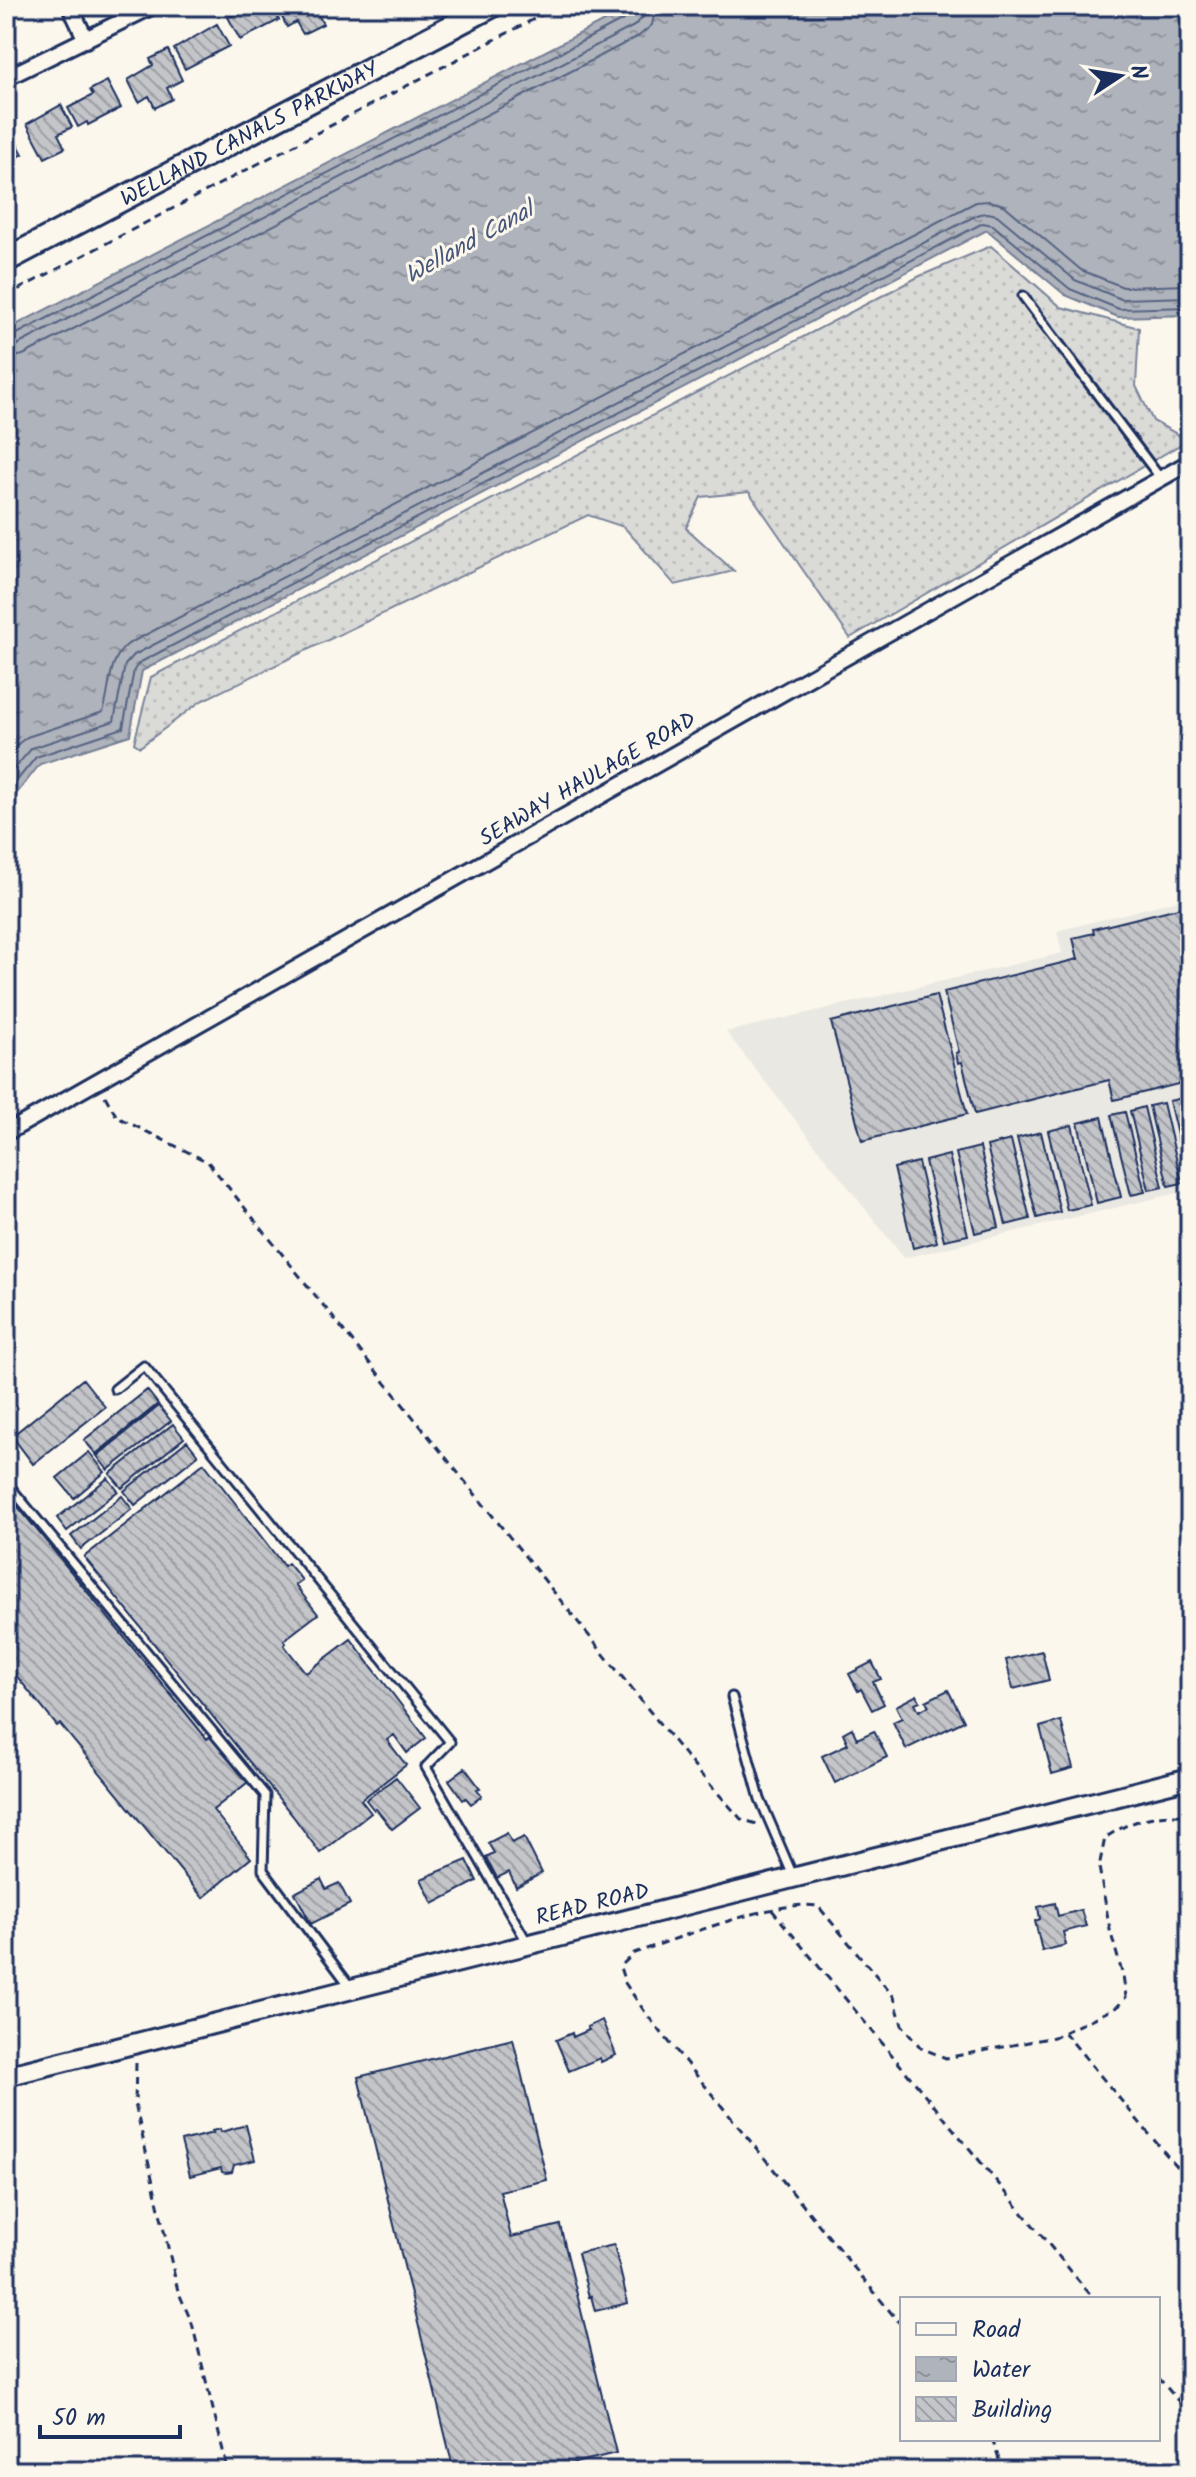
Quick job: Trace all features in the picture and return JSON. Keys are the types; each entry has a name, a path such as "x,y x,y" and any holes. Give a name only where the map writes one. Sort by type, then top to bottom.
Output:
{"main road":[{"name":"WELLAND CANALS PARKWAY","path":"6,260 491,6"}],"street":[{"path":"70,6 86,40"},
{"path":"6,78 153,6"},
{"name":"SEAWAY HAULAGE ROAD","path":"6,1133 1190,462"},
{"name":"READ ROAD","path":"6,2076 1190,1778"}],"lane":[{"path":"1023,296 1161,479"},
{"path":"115,1389 144,1366 450,1742 426,1767 528,1944"},
{"path":"6,1482 265,1795 263,1870 352,1989"},
{"path":"732,1697 760,1799 794,1878"}],"path":[{"path":"6,296 559,6"},
{"path":"97,1081 117,1117 208,1162 697,1770 741,1819 772,1828"},
{"path":"900,2324 647,2015 625,1983 620,1967 634,1953 750,1915 803,1903 818,1906 894,1997 902,2025 921,2048 946,2058 1054,2037 1117,2007 1126,1997 1099,1867 1105,1838 1124,1825 1171,1813 1190,1816"},
{"path":"772,1910 1092,2297"},
{"path":"1064,2032 1190,2183"},
{"path":"137,2044 135,2104 178,2291 192,2323 228,2471"},
{"path":"1160,2379 1190,2415"},
{"path":"993,2441 1003,2471"},
{"path":"854,2471 875,2466 912,2471"}],"shaded area":[{"path":"991,246 1061,307 1139,328 1136,386 1153,421 1188,440 850,638 749,492 701,497 686,528 734,571 675,585 624,527 588,515 201,701 140,747 134,743 151,677 920,276"},
{"path":"1190,897 1190,1190 904,1258 726,1032 1062,953 1057,931"}],"water":[{"name":"Welland Canal","path":"633,6 1190,6 1190,315 1118,317 1065,295 987,230 142,671 130,735 40,764 6,807 6,330"}],"building":[{"path":"6,6 23,6 25,9 6,18"},
{"path":"251,6 272,6 279,20 240,40 228,17"},
{"path":"328,6 317,12 323,24 303,34 296,22 287,27 277,7"},
{"path":"217,24 229,46 185,69 174,49"},
{"path":"168,50 182,80 167,88 172,99 155,108 149,96 139,102 128,80 153,65 150,59"},
{"path":"107,81 121,108 78,127 68,108 93,95 90,90"},
{"path":"61,105 72,127 58,134 65,148 45,158 27,124"},
{"path":"11,132 23,154 6,163 6,134"},
{"path":"1190,905 1190,1081 1114,1100 1109,1080 975,1114 962,1062 958,1063 956,1053 959,1052 944,992 1078,959 1073,938 1094,933 1093,929"},
{"path":"936,995 967,1114 862,1141 831,1022"},
{"path":"1182,1098 1190,1131 1188,1181 1169,1101"},
{"path":"1163,1103 1182,1183 1168,1186 1149,1106"},
{"path":"1144,1107 1163,1187 1149,1190 1130,1111"},
{"path":"1125,1112 1145,1192 1131,1195 1111,1115"},
{"path":"1102,1117 1121,1197 1097,1203 1078,1123"},
{"path":"1072,1125 1091,1205 1067,1210 1048,1131"},
{"path":"1041,1132 1060,1212 1037,1218 1017,1138"},
{"path":"1011,1140 1030,1219 1006,1225 987,1146"},
{"path":"980,1147 999,1227 975,1233 956,1153"},
{"path":"949,1155 968,1235 944,1240 925,1161"},
{"path":"918,1162 937,1242 913,1248 894,1168"},
{"path":"83,1379 105,1407 33,1464 12,1436"},
{"path":"147,1390 158,1404 96,1454 84,1440"},
{"path":"159,1406 171,1421 108,1470 97,1456"},
{"path":"173,1424 184,1438 122,1488 110,1474"},
{"path":"187,1441 198,1455 135,1505 124,1491"},
{"path":"89,1452 105,1472 74,1498 57,1478"},
{"path":"204,1463 284,1566 288,1563 302,1580 295,1585 318,1614 284,1640 284,1645 306,1673 351,1639 426,1738 407,1753 394,1735 387,1740 406,1765 361,1800 371,1813 320,1853 84,1557"},
{"path":"108,1478 118,1491 67,1531 57,1518"},
{"path":"6,1492 207,1739 211,1736 248,1782 213,1810 251,1858 203,1898 6,1663"},
{"path":"122,1496 132,1509 81,1549 71,1536"},
{"path":"1042,1651 1049,1680 1013,1689 1006,1660"},
{"path":"872,1662 881,1679 873,1682 884,1704 872,1710 849,1674"},
{"path":"948,1690 964,1721 906,1749 893,1722 902,1718 896,1706 917,1695 920,1701 915,1703 919,1711 929,1706 926,1701"},
{"path":"1061,1721 1073,1768 1052,1774 1040,1727"},
{"path":"852,1728 857,1739 874,1731 887,1757 835,1783 822,1756 848,1744 843,1733"},
{"path":"465,1768 480,1788 477,1789 482,1796 471,1804 466,1798 463,1800 449,1780"},
{"path":"396,1777 420,1808 392,1829 366,1800"},
{"path":"507,1833 512,1843 524,1837 542,1873 516,1887 509,1872 497,1878 486,1857 494,1853 488,1843"},
{"path":"467,1860 477,1881 433,1904 421,1879"},
{"path":"321,1879 326,1889 339,1883 350,1904 311,1924 295,1893"},
{"path":"1055,1903 1058,1916 1081,1910 1086,1926 1063,1932 1066,1945 1042,1951 1035,1921 1040,1919 1038,1907"},
{"path":"602,2020 616,2055 569,2071 556,2040 572,2033 573,2037"},
{"path":"513,2039 547,2180 500,2191 511,2237 560,2225 616,2453 542,2471 454,2471 358,2077"},
{"path":"246,2125 255,2160 234,2165 232,2172 222,2172 221,2168 190,2176 181,2141"},
{"path":"614,2245 628,2303 595,2311 578,2253"}]}
